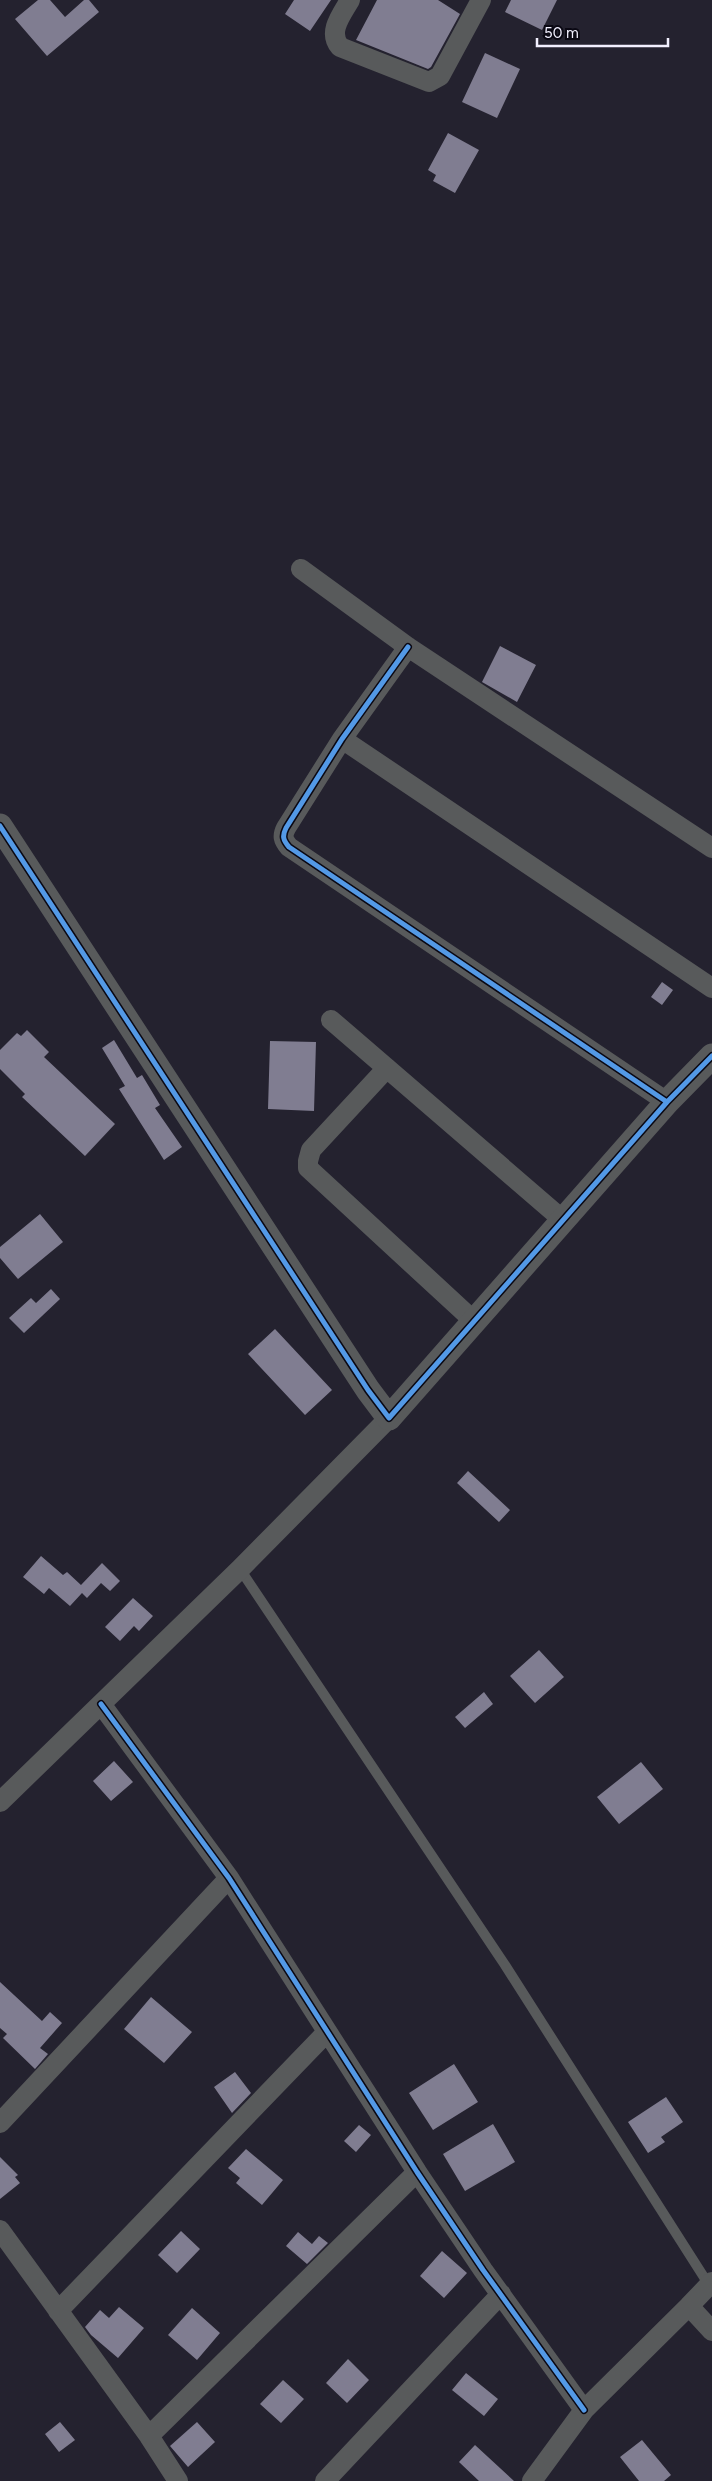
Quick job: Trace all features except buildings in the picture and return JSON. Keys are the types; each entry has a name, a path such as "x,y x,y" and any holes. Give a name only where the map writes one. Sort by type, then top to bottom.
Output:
{"street":[{"path":"350,0 334,32 340,47 429,82 437,79 443,70 481,0"},
{"path":"301,569 408,647 712,848"},
{"path":"408,647 342,739 286,828 283,835 286,843 667,1102"},
{"path":"342,739 712,988"},
{"path":"0,826 368,1390 389,1418"},
{"path":"331,1020 563,1220"},
{"path":"0,1802 240,1569 389,1418 667,1102 712,1056"},
{"path":"387,1068 311,1150 308,1168 475,1322"},
{"path":"101,1704 229,1878 417,2172 584,2410"},
{"path":"0,2123 229,1878"},
{"path":"58,2311 327,2032"},
{"path":"149,2436 417,2172"},
{"path":"0,2230 149,2436 178,2481"},
{"path":"532,2481 584,2410 711,2284"},
{"path":"325,2481 501,2294"},
{"path":"689,2306 712,2331"}],"lane":[{"path":"240,1569 505,1965 711,2284"}],"cycle path":[{"path":"408,647 342,739 286,828 284,833 285,842 289,847 667,1102"},
{"path":"0,826 368,1390 389,1418 667,1102 712,1056"},
{"path":"101,1704 229,1878 417,2172 483,2270 584,2410"}]}
